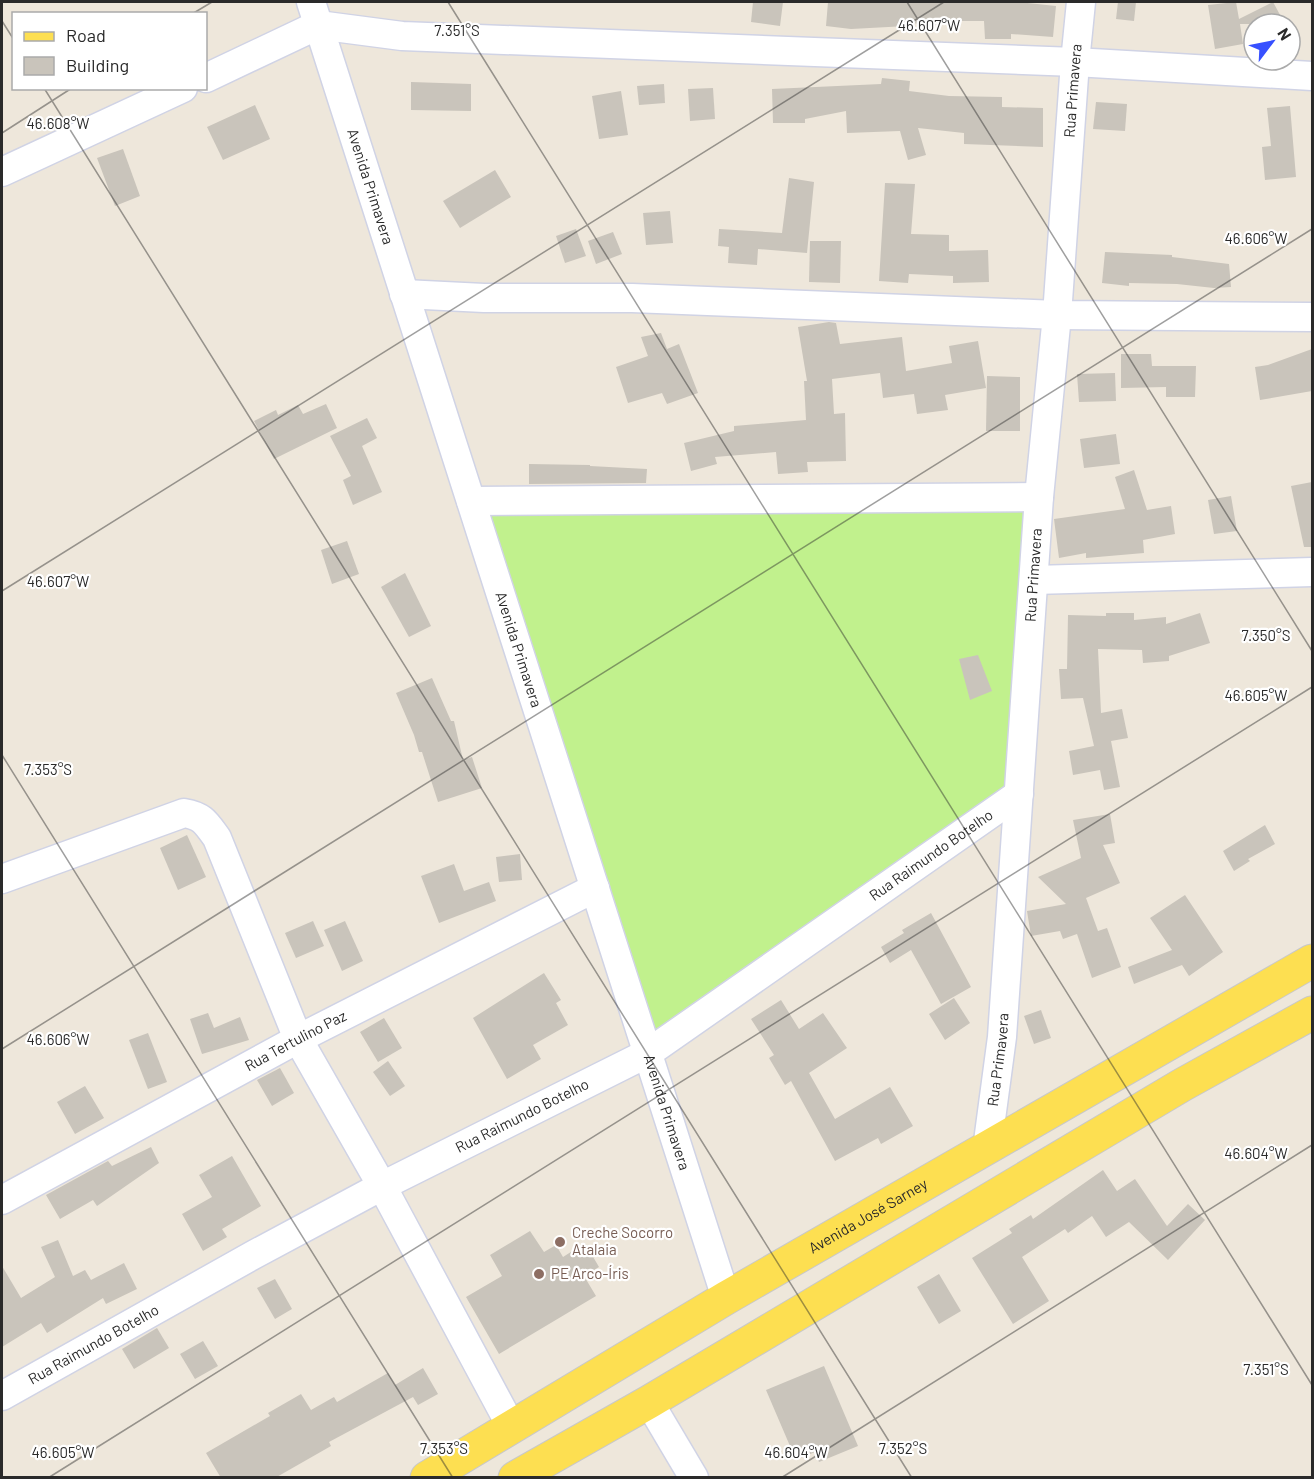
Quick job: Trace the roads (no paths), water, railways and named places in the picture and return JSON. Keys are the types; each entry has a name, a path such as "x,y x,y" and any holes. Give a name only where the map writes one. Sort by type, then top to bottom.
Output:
{"main road":[{"name":"Avenida José Sarney","path":"426,1478 726,1298 1312,961"},
{"path":"515,1478 649,1402 1182,1085 1312,1013"},
{"path":"656,1339 680,1383"}],"street":[{"name":"Rua Primavera","path":"987,1149 1002,1037 1039,497 1058,315 1081,2"},
{"path":"207,77 315,13 402,36 1075,62 1312,76"},
{"name":"Avenida Primavera","path":"315,13 726,1298"},
{"path":"2,172 179,90"},
{"path":"404,294 484,298 632,298 1058,315 1312,317"},
{"path":"471,501 1039,497"},
{"path":"1034,580 1312,572"},
{"name":"Rua Raimundo Botelho","path":"2,1396 255,1254 382,1186 648,1053 1019,794"},
{"path":"2,879 184,813 198,815 217,838 298,1039 382,1186 512,1428"},
{"name":"Rua Tertulino Paz","path":"2,1200 298,1039 595,888"},
{"path":"649,1402 694,1478"}],"place":[{"name":"Creche Socorro Atalaia","path":"560,1242"},
{"name":"PE Arco-Íris","path":"539,1274"}]}
